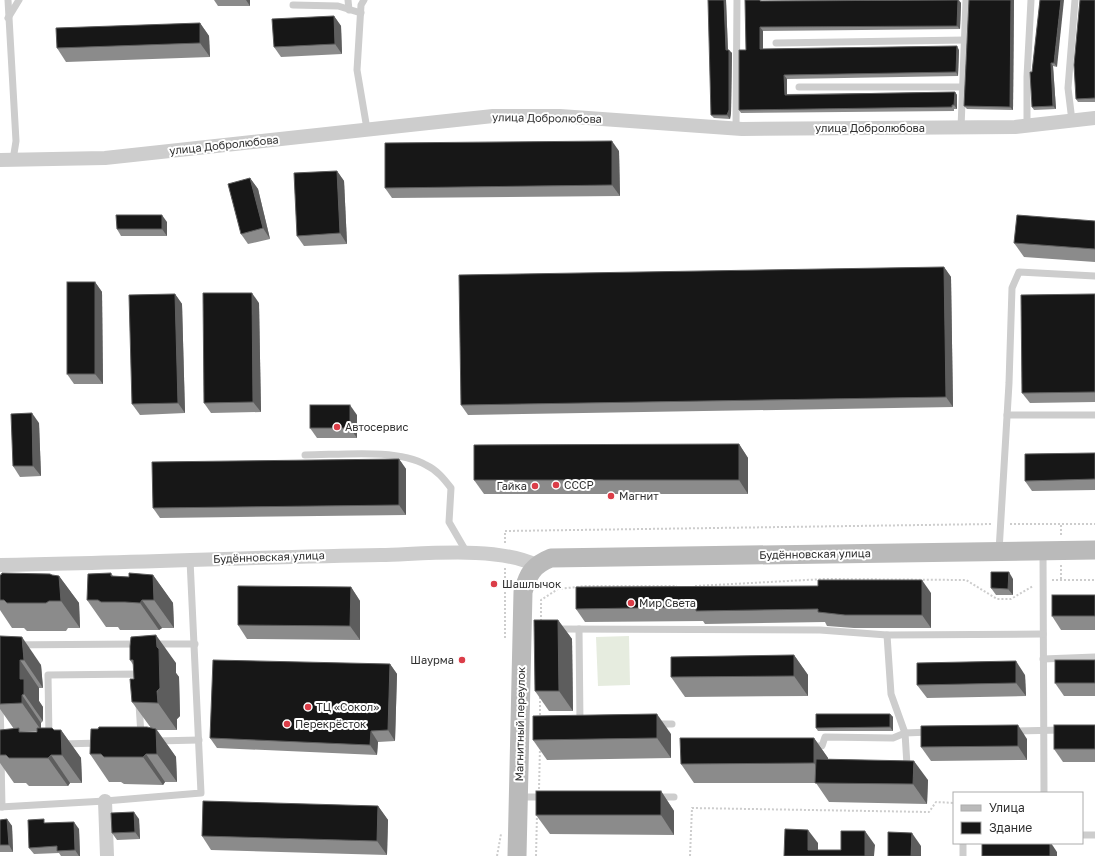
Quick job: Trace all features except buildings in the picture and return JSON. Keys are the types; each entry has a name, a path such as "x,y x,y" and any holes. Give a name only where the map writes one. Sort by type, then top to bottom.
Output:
{"main road":[{"name":"Будённовская улица","path":"536,565 551,558 1095,550"},
{"name":"Магнитный переулок","path":"517,856 518,797 523,724 525,629 522,592 528,575 536,565"}],"street":[{"name":"улица Добролюбова","path":"6,160 105,158 493,116 560,116 736,128 961,128 1027,126 1095,118"},
{"name":"Будённовская улица","path":"0,565 468,553 505,555 522,558 536,565"},
{"path":"105,801 107,856"}],"lane":[{"path":"6,160 16,142 8,0"},
{"path":"8,18 19,0"},
{"path":"348,0 349,10"},
{"path":"364,0 361,5 357,70 367,129"},
{"path":"736,128 737,0"},
{"path":"961,128 966,0"},
{"path":"1027,126 1027,77 1031,0"},
{"path":"1072,121 1068,88 1075,0"},
{"path":"292,5 338,6 361,13"},
{"path":"776,43 965,40"},
{"path":"799,87 963,87"},
{"path":"999,551 1007,415 1012,288 1019,272 1095,276"},
{"path":"1007,415 1095,415"},
{"path":"305,455 397,454 426,464 439,474 451,488 449,522 468,553"},
{"path":"1043,550 1044,792"},
{"path":"0,706 1,807 105,801 201,793 190,560"},
{"path":"548,629 820,630 887,635 1043,634"},
{"path":"579,629 580,724"},
{"path":"887,635 891,694 905,732 907,765 899,765"},
{"path":"0,645 195,644"},
{"path":"1043,658 1095,658"},
{"path":"110,742 46,744 48,675 138,674 139,693 137,742 199,740"},
{"path":"649,724 672,724"},
{"path":"1005,731 1073,730"},
{"path":"799,746 822,746 825,737 893,738 905,732 936,732"},
{"path":"518,797 554,797"},
{"path":"650,797 674,797"},
{"path":"1083,835 1095,835"},
{"path":"963,844 963,856"}],"path":[{"path":"505,647 505,531 998,524"},
{"path":"1006,524 1095,524"},
{"path":"690,856 692,808 929,812 936,802 953,803"},
{"path":"497,856 501,833"}],"shaded area":[{"path":"629,636 630,685 598,686 596,637"}],"place":[{"name":"Автосервис","path":"337,427"},
{"name":"СССР","path":"556,485"},
{"name":"Гайка","path":"535,486"},
{"name":"Магнит","path":"611,496"},
{"name":"Шашлычок","path":"494,584"},
{"name":"Мир Света","path":"631,603"},
{"name":"Шаурма","path":"462,660"},
{"name":"ТЦ «Сокол»","path":"308,707"},
{"name":"Перекрёсток","path":"287,724"}]}
